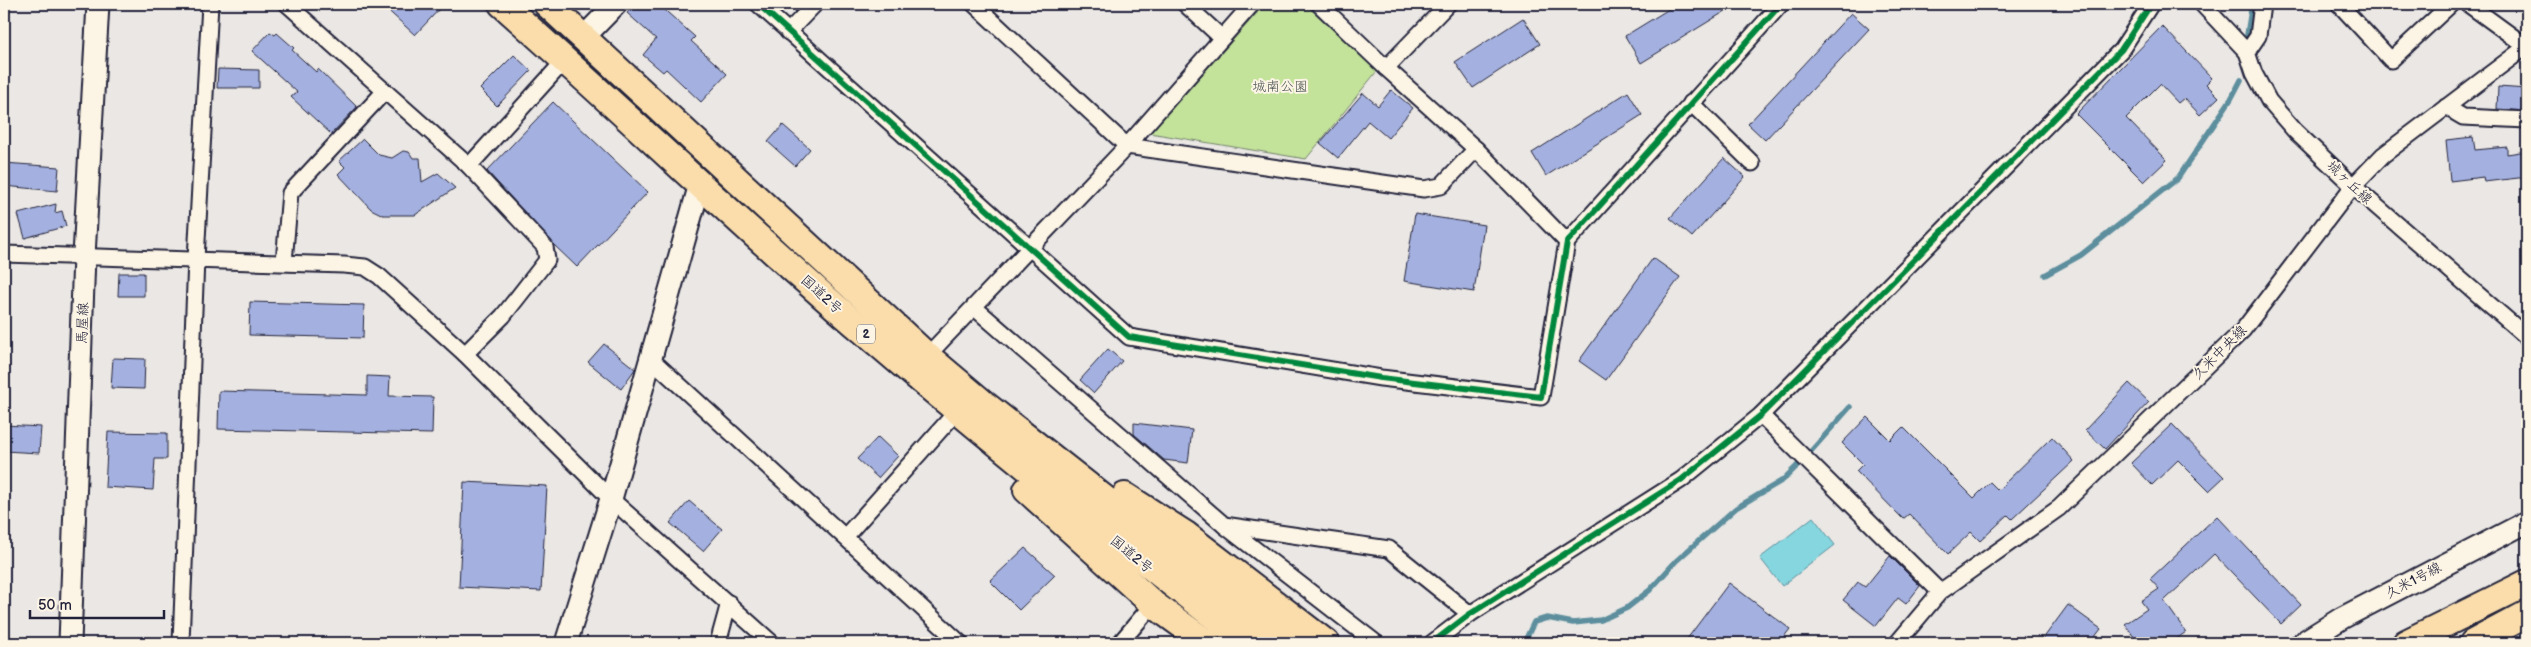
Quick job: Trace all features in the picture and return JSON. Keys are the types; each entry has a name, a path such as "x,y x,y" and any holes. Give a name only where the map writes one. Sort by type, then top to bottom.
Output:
{"highway":[{"name":"国道2号","path":"502,4 858,328 972,414 1288,643"},
{"name":"国道2号","path":"547,4 927,356 972,414 1170,584 1248,643"},
{"name":"2","path":"972,414 1001,466 1153,604 1207,643"},
{"name":"2","path":"972,414 1186,535 1326,643"},
{"path":"2406,643 2527,583"},
{"path":"2474,643 2527,614"}],"street":[{"name":"馬屋線","path":"70,643 84,256 98,4"},
{"path":"181,643 196,260 210,4"},
{"path":"287,4 469,166 545,247 547,260 503,316 465,354"},
{"path":"584,38 616,4"},
{"path":"758,4 1129,337 1381,378 1541,397 1567,242 1781,4"},
{"path":"788,32 815,4"},
{"path":"974,4 1127,146 1424,189 1441,186 1476,150"},
{"path":"1185,4 1222,38"},
{"path":"927,356 975,308 1127,146 1252,4"},
{"path":"1319,4 1476,150 1567,242"},
{"path":"1386,68 1448,4"},
{"path":"1432,643 1470,614 1681,480 1761,415 2120,50 2151,4"},
{"name":"城ヶ丘線","path":"2202,4 2247,52 2254,73 2269,102 2295,131 2353,186 2527,337"},
{"path":"2247,52 2258,36 2262,4"},
{"path":"2339,4 2391,60 2451,4"},
{"path":"2468,4 2527,46"},
{"name":"久米中央線","path":"1897,643 1940,592 2059,508 2236,337 2353,186 2383,155 2527,46"},
{"path":"469,166 565,60"},
{"path":"284,262 290,193 385,91"},
{"path":"1691,103 1752,162"},
{"path":"2446,107 2463,117 2527,120"},
{"path":"566,643 611,499 700,184"},
{"path":"4,254 284,262 365,267 379,276 465,354 611,499 772,643"},
{"path":"975,308 1224,525 1376,643"},
{"path":"651,359 960,643"},
{"path":"845,537 972,414"},
{"path":"1761,415 1940,592"},
{"name":"久米1号線","path":"2302,643 2342,618 2527,522"},
{"path":"1224,525 1389,549 1470,614"},
{"path":"718,643 729,603"},
{"path":"1120,643 1153,604"}],"green space":[{"name":"城南公園","path":"1265,4 1305,4 1377,71 1306,159 1150,133"}],"water":[{"path":"1813,517 1835,545 1782,586 1760,558"}],"building":[{"path":"381,4 444,4 415,35"},
{"path":"636,4 658,4 695,37 691,41 727,74 701,102 666,69 663,72 643,55 656,39 627,13"},
{"path":"1677,4 1737,4 1641,63 1625,36"},
{"path":"1851,13 1869,29 1765,140 1748,124"},
{"path":"1523,18 1540,44 1473,88 1455,62"},
{"path":"2162,26 2212,78 2206,84 2219,97 2200,115 2184,98 2178,103 2160,84 2126,118 2167,160 2144,182 2076,114"},
{"path":"270,32 275,35 277,33 294,48 292,50 316,72 318,69 357,107 331,134 291,97 297,92 252,51"},
{"path":"514,55 531,71 497,106 480,89"},
{"path":"218,69 259,70 259,88 217,88"},
{"path":"2498,87 2527,89 2527,111 2497,109"},
{"path":"1391,90 1413,108 1388,138 1368,121 1338,158 1320,143 1363,93 1378,106"},
{"path":"1628,92 1642,115 1546,176 1532,153"},
{"path":"553,102 648,192 577,267 554,245 487,171"},
{"path":"783,125 810,149 795,166 768,142"},
{"path":"2473,137 2475,150 2507,147 2507,154 2527,151 2527,177 2484,182 2483,177 2450,181 2446,140"},
{"path":"363,139 379,155 392,158 403,151 409,152 413,158 420,158 422,182 438,173 455,188 415,215 383,215 371,209 338,174 345,167 339,161"},
{"path":"1724,158 1745,177 1692,237 1670,218"},
{"path":"4,163 59,167 57,191 4,186"},
{"path":"56,204 55,213 62,211 66,226 25,238 18,214"},
{"path":"1415,214 1484,225 1474,292 1404,281"},
{"path":"1653,258 1680,277 1606,380 1579,361"},
{"path":"119,273 144,273 144,296 118,296"},
{"path":"250,302 364,305 363,338 249,335"},
{"path":"604,344 635,369 621,389 588,362"},
{"path":"1108,349 1122,361 1094,393 1080,380"},
{"path":"113,358 145,359 144,389 111,388"},
{"path":"367,376 390,377 389,396 433,397 432,434 218,429 219,391 367,395"},
{"path":"2129,383 2149,402 2105,449 2085,430"},
{"path":"1867,417 1890,440 1903,427 1974,498 1990,482 1998,490 2052,437 2074,461 2012,519 2008,515 1980,541 1971,532 1948,554 1909,514 1903,519 1856,471 1863,464 1842,443"},
{"path":"1134,423 1192,430 1188,463 1164,460 1134,434"},
{"path":"2172,424 2224,477 2209,491 2178,460 2152,485 2131,463"},
{"path":"4,425 41,427 39,453 4,451"},
{"path":"108,432 167,433 167,459 155,459 153,490 105,487"},
{"path":"878,437 898,456 878,478 857,459"},
{"path":"464,482 547,486 541,591 459,587"},
{"path":"689,501 722,529 703,551 670,523"},
{"path":"2217,516 2301,605 2281,624 2214,554 2164,601 2186,632 2171,643 2138,643 2125,624 2147,609 2141,601 2159,589 2150,579"},
{"path":"1025,548 1055,575 1019,610 990,581"},
{"path":"1890,556 1920,586 1906,604 1898,598 1876,626 1843,600 1858,582 1865,587"},
{"path":"1729,583 1790,629 1779,643 1684,643"},
{"path":"2068,605 2101,629 2090,643 2040,643"}],"waterway":[{"path":"2247,35 2252,4"},
{"path":"2045,275 2081,255 2178,178 2231,99 2241,80"},
{"path":"1524,643 1534,622 1547,618 1573,623 1601,620 1627,608 1650,590 1676,561 1736,508 1783,480 1850,407"}],"cycle path":[{"path":"758,4 1129,337 1381,378 1541,397 1567,242 1781,4"},
{"path":"1432,643 1470,614 1681,480 1761,415 2121,50 2151,4"}]}
